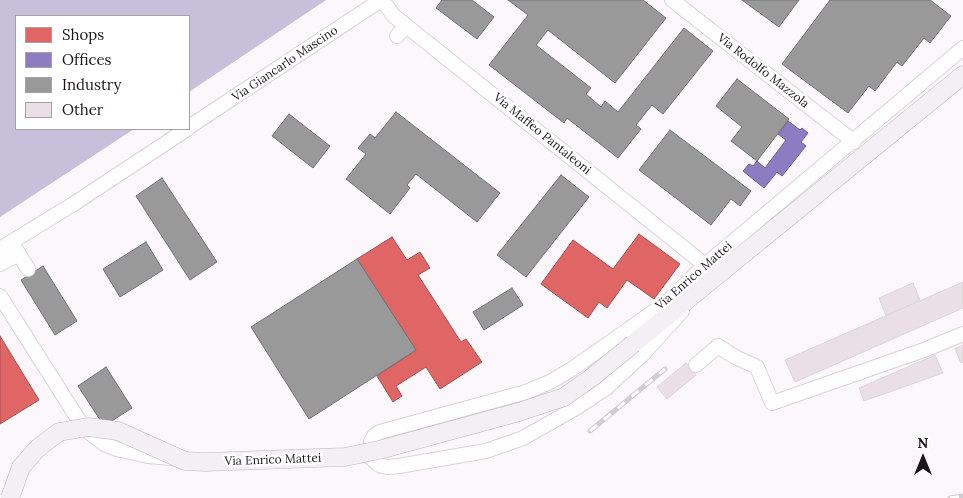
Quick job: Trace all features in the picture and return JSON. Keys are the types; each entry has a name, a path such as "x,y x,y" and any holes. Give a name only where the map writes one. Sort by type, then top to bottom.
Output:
{"main road":[{"name":"Via Enrico Mattei","path":"10,498 21,467 38,448 59,432 88,427 118,431 185,461 346,457 379,450 500,417 564,397 591,378 698,293 963,75"},
{"path":"634,344 666,303"}],"street":[{"name":"Via Maffeo Pantaleoni","path":"382,0 394,16 401,31 705,265"},
{"name":"Via Giancarlo Mascino","path":"190,127 382,0"},
{"name":"Via Rodolfo Mazzola","path":"672,0 854,142"},
{"name":"Via Enrico Mattei","path":"698,293 660,336 606,388 576,408 523,438 486,451 399,466 387,467 379,465 374,462 369,453 369,447 374,436 380,432 526,392 550,382 572,369 666,303 705,265 854,142 963,48"},
{"name":"Via Giancarlo Mascino","path":"0,264 10,249 185,130"},
{"path":"10,249 28,269"},
{"name":"Via Enrico Mattei","path":"0,296 80,422 104,444 132,453 172,458 369,453"},
{"path":"696,365 718,346 735,357 757,366 772,402 924,350 963,334"}],"shaded area":[{"path":"0,0 326,0 190,91 190,15 15,15 15,130 132,130 0,217"}],"building: Shops":[{"path":"639,234 680,264 654,299 627,280 607,308 599,302 588,318 541,284 573,240 613,269"},
{"path":"392,237 407,260 420,252 430,268 418,275 461,342 466,339 482,362 440,389 426,367 396,386 402,396 393,402 377,376 416,350 357,259"},
{"path":"0,336 39,400 0,424"}],"building: Offices":[{"path":"788,121 800,130 802,128 808,133 801,142 806,146 782,176 777,172 764,188 743,171 749,164 753,166 757,161 765,168 786,140 778,134"}],"building: Industry":[{"path":"442,0 472,0 494,17 477,39 436,8"},
{"path":"508,0 643,0 666,18 615,83 548,30 536,45 591,88 586,94 601,107 605,101 618,112 684,28 713,51 663,114 652,105 636,125 641,129 618,158 567,118 564,123 489,65 528,15"},
{"path":"742,0 799,0 779,27"},
{"path":"830,0 930,0 951,16 930,43 924,38 902,66 897,62 875,91 869,86 848,113 782,64"},
{"path":"737,79 789,119 757,161 731,141 742,127 716,106"},
{"path":"396,112 500,193 477,222 416,174 407,185 410,188 390,214 346,179 366,154 358,148 370,134 375,138"},
{"path":"289,114 330,146 313,168 272,136"},
{"path":"670,130 751,191 740,206 731,199 711,225 639,170"},
{"path":"561,175 589,197 526,277 497,255"},
{"path":"162,178 217,262 190,280 136,196"},
{"path":"146,242 163,270 120,297 103,269"},
{"path":"357,259 416,350 309,419 251,327"},
{"path":"43,266 77,321 55,335 21,280"},
{"path":"512,288 523,305 484,330 473,312"},
{"path":"106,367 132,408 104,426 78,386"}],"building: Other":[{"path":"963,282 963,308 795,382 785,360"},
{"path":"913,283 920,300 886,316 879,298"},
{"path":"963,345 963,362 961,363 955,349"},
{"path":"935,355 943,373 864,401 859,388"},
{"path":"686,363 696,375 667,399 657,387"}],"railway":[{"path":"590,431 665,369"},
{"path":"950,498 963,496"}]}
